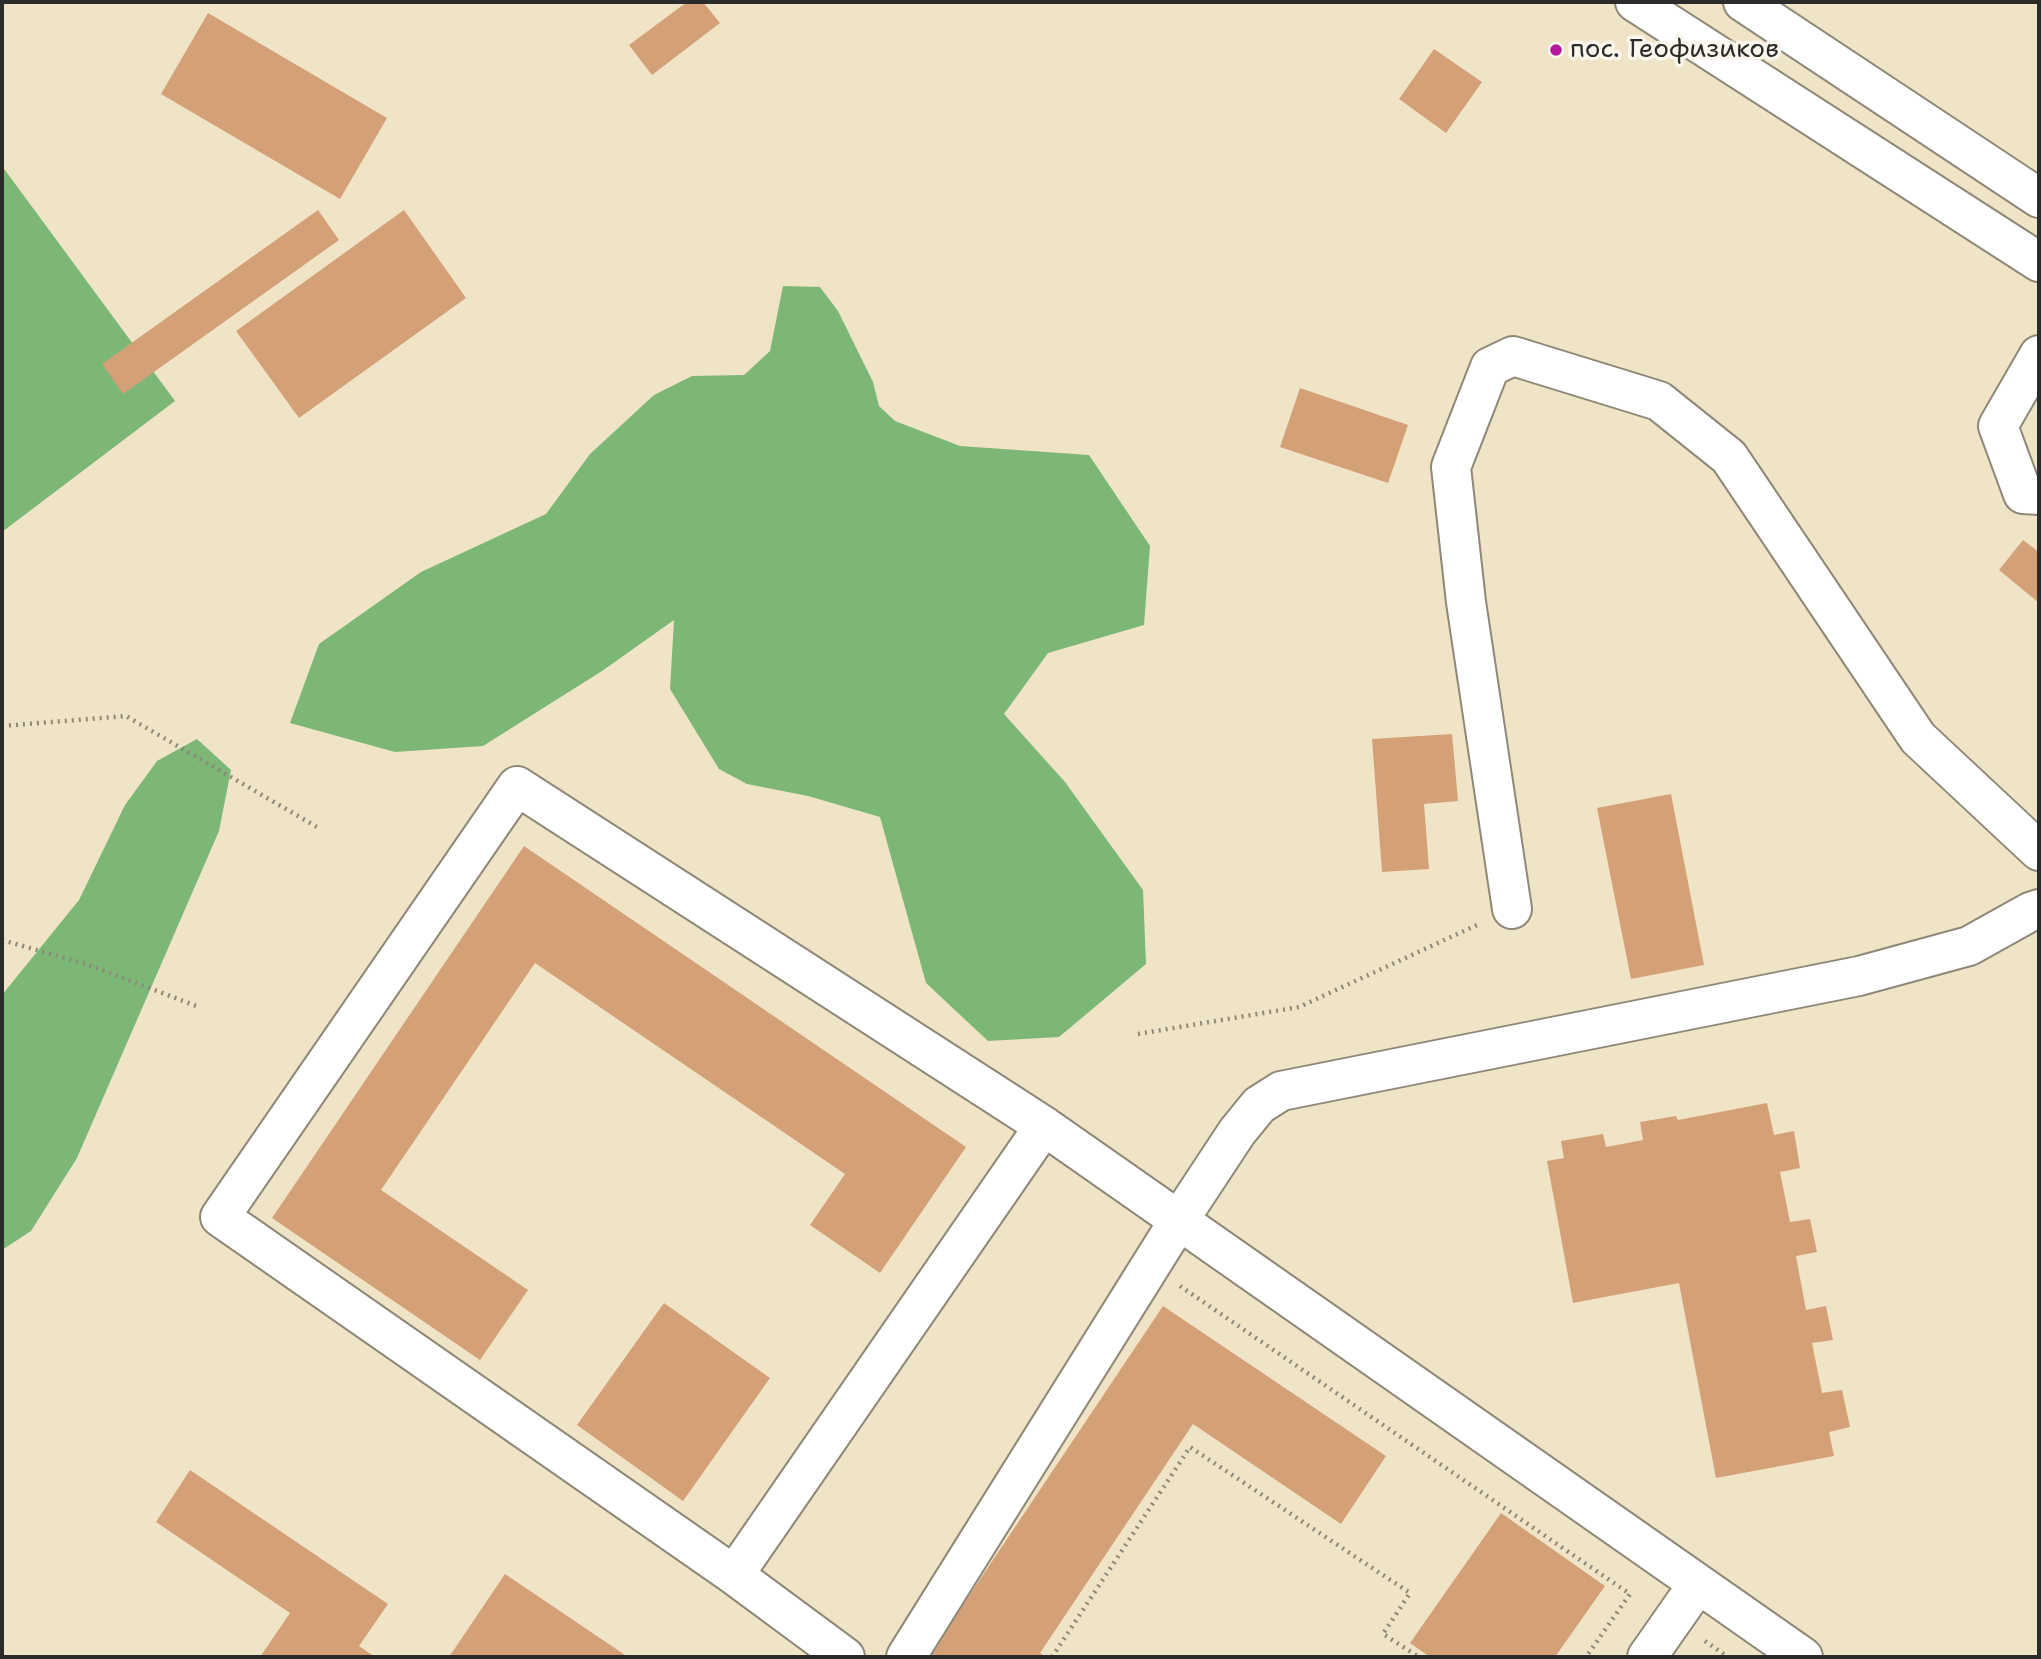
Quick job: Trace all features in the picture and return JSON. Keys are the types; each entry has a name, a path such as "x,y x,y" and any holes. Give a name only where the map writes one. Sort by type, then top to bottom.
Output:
{"main road":[{"path":"1635,2 2039,261"},
{"path":"1743,2 2039,198"},
{"path":"2034,504 1998,426 2039,355"},
{"path":"1512,909 1466,602 1451,467 1490,367 1513,356 1659,401 1729,457 1917,738 2039,851"},
{"path":"845,1657 734,1575 220,1217 517,786 1044,1126 1803,1657"},
{"path":"906,1657 1192,1229 1237,1132 1259,1105 1281,1091 1859,975 1969,946 2039,909"},
{"path":"734,1575 1044,1126"},
{"path":"1647,1657 1698,1584"}],"path":[{"path":"2,726 126,716 317,827"},
{"path":"1138,1034 1299,1007 1512,909"},
{"path":"2,940 86,964 199,1007"},
{"path":"1192,1229 1175,1282 1630,1594 1586,1657"},
{"path":"1052,1657 1190,1447 1410,1593 1383,1634 1419,1657"}],"green space":[{"path":"2,166 175,401 2,532"},
{"path":"783,286 820,287 838,311 873,382 879,406 895,421 960,446 1089,455 1150,546 1144,625 1048,653 1004,714 1065,782 1143,890 1146,964 1059,1037 988,1041 926,983 880,817 808,796 747,784 719,769 670,689 674,620 602,671 483,746 395,752 290,723 319,644 421,572 546,514 590,454 654,395 692,376 744,375 770,351"},
{"path":"197,739 231,770 219,831 77,1158 31,1231 2,1250 2,995 79,900 125,805 157,761"}],"building":[{"path":"687,2 703,2 720,23 652,75 629,45"},
{"path":"208,13 387,118 340,199 161,94"},
{"path":"1434,49 1482,82 1446,133 1399,99"},
{"path":"318,210 339,240 123,394 102,364"},
{"path":"404,210 466,298 299,418 236,331"},
{"path":"1300,388 1408,425 1388,483 1280,447"},
{"path":"2023,540 2039,552 2039,603 1999,570"},
{"path":"1452,734 1458,801 1424,804 1429,869 1382,872 1372,739"},
{"path":"1671,794 1704,965 1631,979 1597,808"},
{"path":"524,846 966,1147 880,1273 810,1225 845,1174 535,963 381,1190 528,1290 480,1360 272,1218"},
{"path":"1767,1103 1774,1135 1794,1131 1800,1168 1780,1172 1790,1222 1810,1219 1817,1252 1796,1256 1806,1310 1826,1306 1833,1340 1812,1343 1822,1393 1842,1390 1850,1427 1829,1432 1834,1456 1716,1478 1679,1283 1573,1303 1547,1161 1564,1158 1561,1141 1603,1134 1606,1147 1643,1140 1640,1122 1676,1116 1678,1120"},
{"path":"664,1303 770,1378 683,1501 577,1425"},
{"path":"1163,1306 1386,1456 1341,1524 1193,1424 1040,1653 1046,1657 928,1657"},
{"path":"190,1470 388,1604 359,1646 375,1657 260,1657 290,1613 156,1522"},
{"path":"1501,1513 1605,1586 1555,1657 1430,1657 1410,1643"},
{"path":"505,1574 628,1657 449,1657"}],"place":[{"name":"пос. Геофизиков","path":"1556,50"}]}
